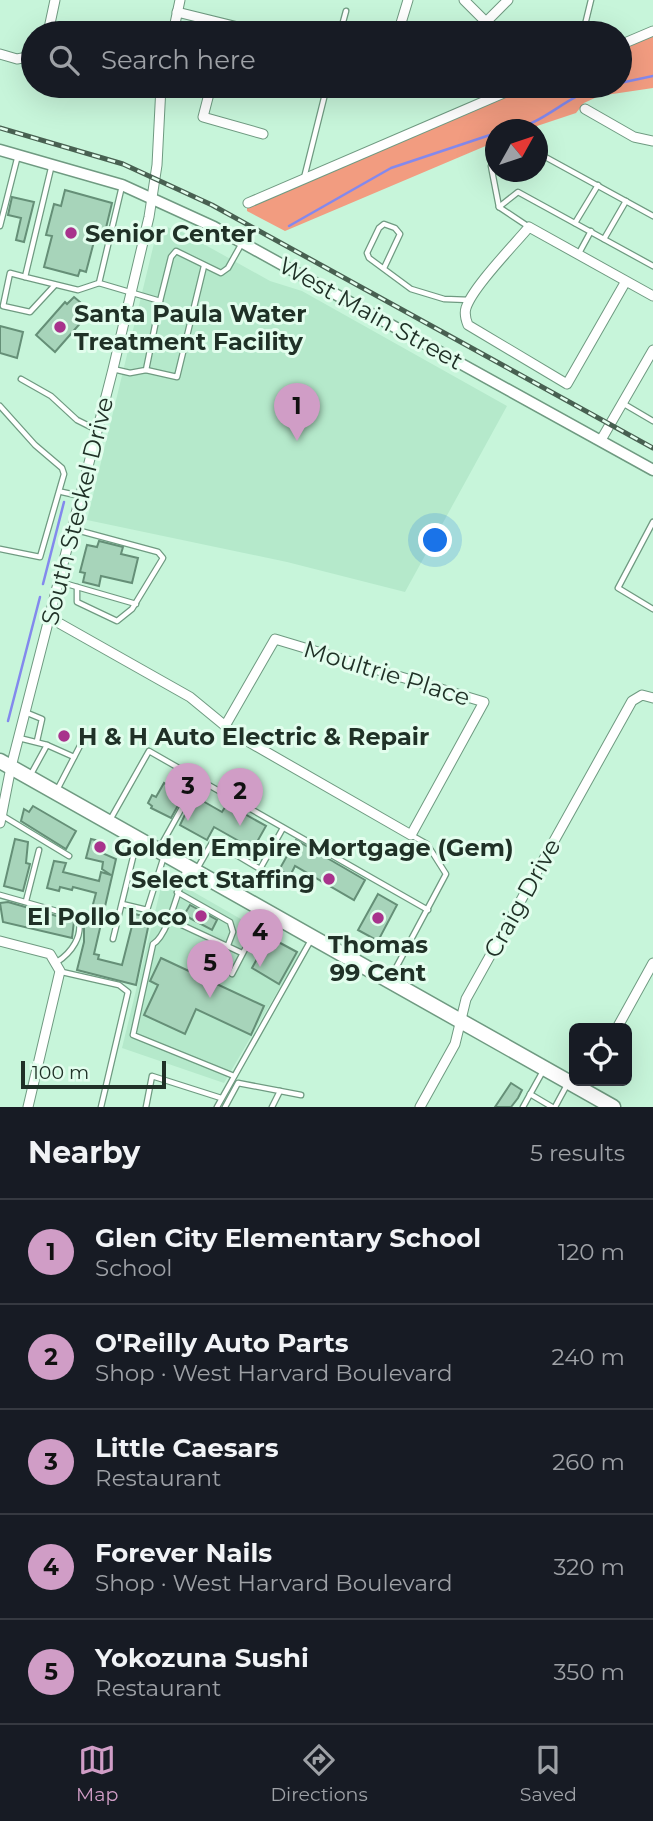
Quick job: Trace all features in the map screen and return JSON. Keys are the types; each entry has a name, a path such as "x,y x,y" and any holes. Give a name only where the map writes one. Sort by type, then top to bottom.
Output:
{"main road":[{"path":"6,764 110,820 569,1082"},
{"path":"586,1086 594,1102 613,1107"}],"street":[{"path":"51,21 55,0"},
{"path":"175,21 180,0"},
{"path":"402,21 408,0"},
{"path":"464,0 487,21 508,0"},
{"path":"177,12 202,21"},
{"path":"632,40 653,31"},
{"path":"0,54 21,59"},
{"name":"South Steckel Drive","path":"1,819 6,764 19,738 72,529 76,495 97,430 131,291 157,165 160,98"},
{"path":"208,98 203,117 263,134"},
{"path":"248,203 492,98"},
{"path":"584,109 634,136 653,141"},
{"name":"West Main Street","path":"0,150 122,185 242,243 653,470"},
{"path":"626,281 568,384 468,325 466,307 529,227 650,294"},
{"path":"601,440 653,351"},
{"path":"50,618 190,697 225,726 411,835"},
{"name":"Moultrie Place","path":"225,726 275,639 484,702 411,835"},
{"name":"Craig Drive","path":"420,1107 455,1044 466,999 632,701 639,695 653,698"},
{"path":"0,941 43,952 58,967 28,1107"},
{"path":"620,1023 653,963"}],"lane":[{"path":"586,21 591,0"},
{"path":"343,21 346,11"},
{"path":"304,179 324,98"},
{"path":"0,226 18,154"},
{"path":"548,159 653,216"},
{"path":"25,277 52,163"},
{"path":"494,182 499,207 529,227"},
{"path":"99,283 122,185"},
{"path":"575,223 598,185"},
{"path":"499,207 518,192 653,267"},
{"path":"604,239 626,201"},
{"path":"384,268 400,234 395,228 384,225 379,228 367,253 397,282 444,299 471,300"},
{"path":"578,255 590,232"},
{"path":"146,370 170,257 176,251 215,271 225,272 242,243"},
{"path":"113,369 130,373 146,370 177,377 204,266"},
{"path":"55,285 30,312 3,306 10,272 78,290 99,283 160,301"},
{"path":"650,294 653,284"},
{"path":"21,379 51,396 77,420 97,430"},
{"path":"623,404 653,421"},
{"path":"0,406 35,445 62,468 60,492 40,557 0,549"},
{"path":"60,492 76,495"},
{"path":"653,522 618,588 653,609"},
{"path":"72,529 163,554 148,587 141,592 136,604 117,621 77,602 76,587"},
{"path":"59,582 136,604"},
{"path":"25,712 42,719 37,741"},
{"path":"19,738 37,741 74,757"},
{"path":"57,791 82,742"},
{"path":"30,776 47,745"},
{"path":"110,820 149,751 428,910"},
{"path":"122,904 147,910 162,850 198,779"},
{"path":"1,819 69,856"},
{"path":"234,1076 133,1035 153,944 158,941 169,919 177,892 192,868 213,841 260,869 283,828"},
{"path":"390,980 446,874 427,844 411,835"},
{"path":"113,939 138,837"},
{"path":"26,901 39,850"},
{"path":"177,892 230,922 233,932 228,945"},
{"path":"0,895 78,917 80,922 74,947 58,967 119,985 128,992 101,1107"},
{"path":"232,974 266,909"},
{"path":"169,919 242,953"},
{"path":"217,1107 313,936"},
{"path":"523,1107 545,1068"},
{"path":"146,1107 152,1076 222,1098"},
{"path":"530,1094 553,1107 569,1082"},
{"path":"225,1107 238,1083 301,1095"},
{"path":"272,1107 280,1091"}],"shaded area":[{"path":"653,36 653,88 632,91 632,44"},
{"path":"505,98 595,98 584,103 576,113 548,122 548,119 485,119 485,146 285,231 247,211 247,208"},
{"path":"164,226 182,232 270,281 302,291 507,406 405,592 287,562 87,520 157,231"},
{"path":"164,875 300,953 224,1083 122,1048"}],"building":[{"name":"Senior Center","path":"65,190 112,203 105,232 97,230 86,272 80,270 78,276 44,267 52,236 46,235 54,204 61,206"},
{"path":"12,197 34,202 24,242 16,240 21,218 8,215"},
{"name":"Santa Paula Water Treatment Facility","path":"74,297 87,308 80,315 84,319 55,352 36,335 65,302 67,304"},
{"path":"0,326 23,332 17,358 0,353"},
{"path":"99,541 123,547 121,554 138,558 132,583 101,576 99,586 83,582 85,573 80,572 87,545 97,547"},
{"path":"179,781 186,785 186,791 171,818 151,808 148,803 152,795 156,797 164,783 174,789"},
{"path":"194,796 222,812 227,804 266,826 253,849 214,827 207,840 180,825"},
{"path":"33,806 76,831 66,849 21,821 24,809 29,812"},
{"path":"15,839 28,842 26,863 30,864 23,891 4,886"},
{"path":"91,839 104,842 102,853 116,859 94,954 99,955 98,959 122,965 135,914 150,918 136,985 77,970 84,942 84,921 88,923 96,893 73,887 72,890 60,887 59,891 47,888 54,861 66,863 63,872 99,881 101,872 111,875 102,869 103,862 86,858"},
{"path":"296,840 365,880 354,900 295,866 290,876 279,870"},
{"name":"Thomas 99 Cent","path":"378,894 397,905 378,941 358,930"},
{"path":"8,902 74,921 72,938 3,922 0,903"},
{"name":"El Pollo Loco","path":"190,905 217,920 212,930 184,915"},
{"path":"269,937 297,952 279,984 252,968"},
{"path":"161,958 264,1006 251,1035 196,1009 185,1034 144,1015 158,985 150,981"},
{"path":"511,1083 522,1090 518,1098 511,1107 495,1107"}],"waterway":[{"path":"632,80 653,76"},
{"path":"539,119 575,98"},
{"path":"289,226 391,168 485,137"},
{"path":"43,584 64,502"},
{"path":"8,721 40,597"}],"railway":[{"path":"0,128 123,164 212,205 653,448"}],"place":[{"name":"Senior Center","path":"71,233"},
{"name":"Santa Paula Water Treatment Facility","path":"60,327"},
{"name":"Glen City Elementary School","path":"297,441"},
{"name":"H & H Auto Electric & Repair","path":"64,736"},
{"name":"Little Caesars","path":"188,821"},
{"name":"O'Reilly Auto Parts","path":"240,826"},
{"name":"Golden Empire Mortgage (Gem)","path":"100,847"},
{"name":"Select Staffing","path":"329,879"},
{"name":"El Pollo Loco","path":"201,916"},
{"name":"Thomas 99 Cent","path":"378,918"},
{"name":"Forever Nails","path":"260,967"},
{"name":"Yokozuna Sushi","path":"210,998"}]}
